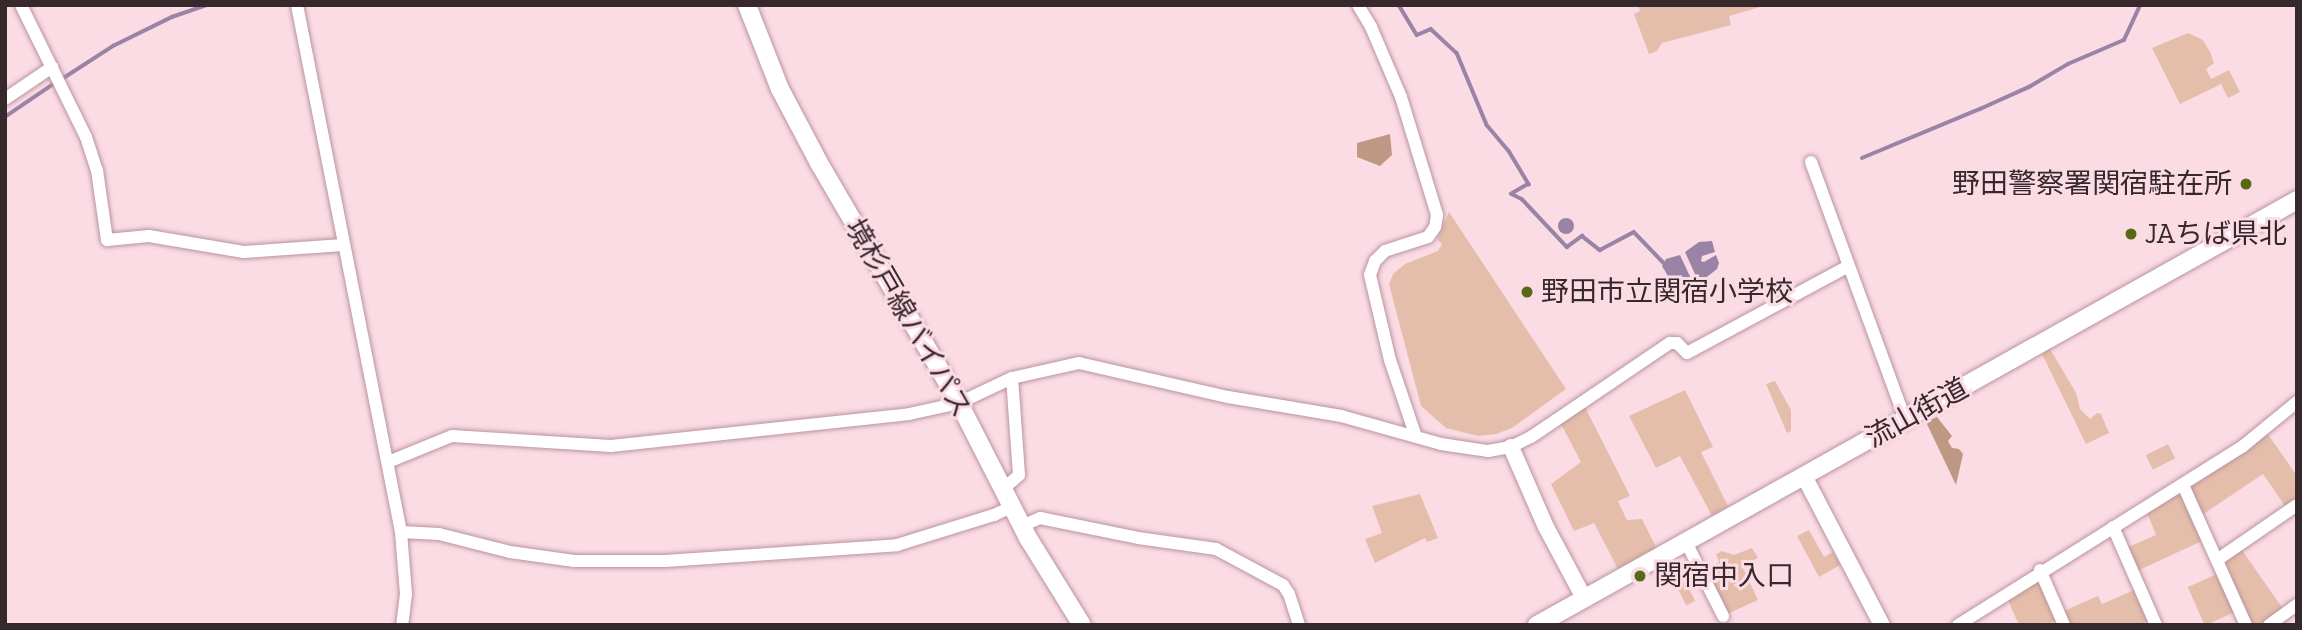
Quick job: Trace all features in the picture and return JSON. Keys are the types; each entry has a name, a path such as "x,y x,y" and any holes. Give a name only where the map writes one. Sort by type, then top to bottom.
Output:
{"main road":[{"name":"境杉戸線バイパス","path":"747,5 760,44 806,138 959,403 1022,526 1082,625"},
{"name":"流山街道","path":"1537,625 2297,200"}],"street":[{"path":"21,5 86,137 97,170 107,240 149,236 243,252 343,245"},
{"path":"296,5 401,532 406,594 402,625"},
{"path":"1358,5 1371,27 1401,97 1437,215 1435,227 1428,237 1385,251 1375,261 1370,275 1390,360 1416,437"},
{"path":"5,99 53,71"},
{"path":"1811,162 1847,267 1905,419"},
{"path":"388,462 452,436 611,446 909,414 959,403 1012,378 1079,363 1228,397 1341,416 1471,450 1511,447 1531,437 1670,344 1677,343 1687,353 1847,267"},
{"path":"1003,489 1019,475 1012,378"},
{"path":"1958,625 2040,570 2244,446 2297,402"},
{"path":"1511,447 1546,527 1584,598"},
{"path":"1804,475 1882,625"},
{"path":"2183,485 2246,625"},
{"path":"2217,560 2297,505"},
{"path":"401,532 439,534 510,552 574,561 665,561 897,545 994,515 1012,506"},
{"path":"1022,526 1040,518 1138,538 1216,549 1283,585 1289,594 1299,625"},
{"path":"2113,527 2155,625"},
{"path":"1686,541 1723,616"},
{"path":"2040,570 2064,625"},
{"path":"2269,625 2297,605"}],"shaded area":[{"path":"1638,5 1760,7 1729,16 1731,25 1662,43 1657,51 1649,54 1634,14 1640,11"},
{"path":"2188,33 2203,40 2211,54 2214,63 2206,69 2211,79 2229,70 2240,92 2228,98 2221,84 2180,104 2152,48"},
{"path":"1390,134 1392,155 1380,166 1357,157 1357,143"},
{"path":"1449,212 1566,389 1512,428 1496,434 1478,436 1446,428 1421,406 1389,284 1393,274 1405,264 1438,251 1442,244 1437,239"},
{"path":"1566,218 1574,226 1566,234 1558,226"},
{"path":"1712,241 1715,252 1702,256 1701,261 1716,255 1719,263 1717,269 1699,283 1685,252 1699,242"},
{"path":"1680,255 1694,285 1684,294 1675,288 1662,266 1666,259"},
{"path":"2050,349 2076,393 2080,409 2090,419 2097,413 2101,414 2109,433 2086,444 2042,354"},
{"path":"1775,381 1791,410 1791,431 1787,433 1766,384"},
{"path":"1685,390 1713,447 1701,452 1728,506 1712,516 1680,456 1656,468 1629,416"},
{"path":"1585,407 1630,496 1618,501 1627,520 1642,519 1655,545 1655,548 1618,569 1594,523 1574,531 1551,484 1581,462 1561,424"},
{"path":"1937,417 1952,436 1948,441 1952,448 1959,449 1963,454 1956,485 1926,422"},
{"path":"2267,433 2297,476 2297,499 2285,506 2263,474 2202,515 2191,490 2193,484"},
{"path":"2168,444 2175,458 2153,470 2146,455"},
{"path":"1420,494 1438,538 1427,542 1425,538 1375,563 1365,539 1382,533 1372,506"},
{"path":"2177,495 2182,496 2202,541 2137,571 2126,548 2156,535 2147,513"},
{"path":"1809,530 1824,557 1833,552 1840,565 1819,577 1797,536"},
{"path":"1752,548 1758,558 1742,566 1758,600 1727,614 1710,579 1718,575 1714,565 1719,562 1716,554 1722,551 1734,555"},
{"path":"2242,550 2283,609 2259,625 2251,625 2225,566 2227,560"},
{"path":"2217,574 2234,612 2205,625 2188,587"},
{"path":"1682,575 1695,601 1686,605 1673,580"},
{"path":"2034,580 2039,581 2057,620 2046,625 2019,625 2007,598"},
{"path":"2134,590 2148,621 2139,625 2070,625 2064,611 2098,596 2102,604"}],"waterway":[{"path":"62,79 113,46 172,17 206,5"},
{"path":"1382,5 1387,5"},
{"path":"1399,5 1417,35 1431,29 1457,53 1487,125 1509,151 1529,184 1512,194 1522,199 1567,247 1582,236 1600,250 1634,232 1663,262"},
{"path":"1862,158 2029,87 2068,64 2124,40 2140,5"},
{"path":"5,117 55,83"}],"place":[{"name":"野田警察署関宿駐在所","path":"2246,184"},
{"name":"JAちば県北","path":"2131,234"},
{"name":"野田市立関宿小学校","path":"1527,292"},
{"name":"関宿中入口","path":"1640,576"}]}
